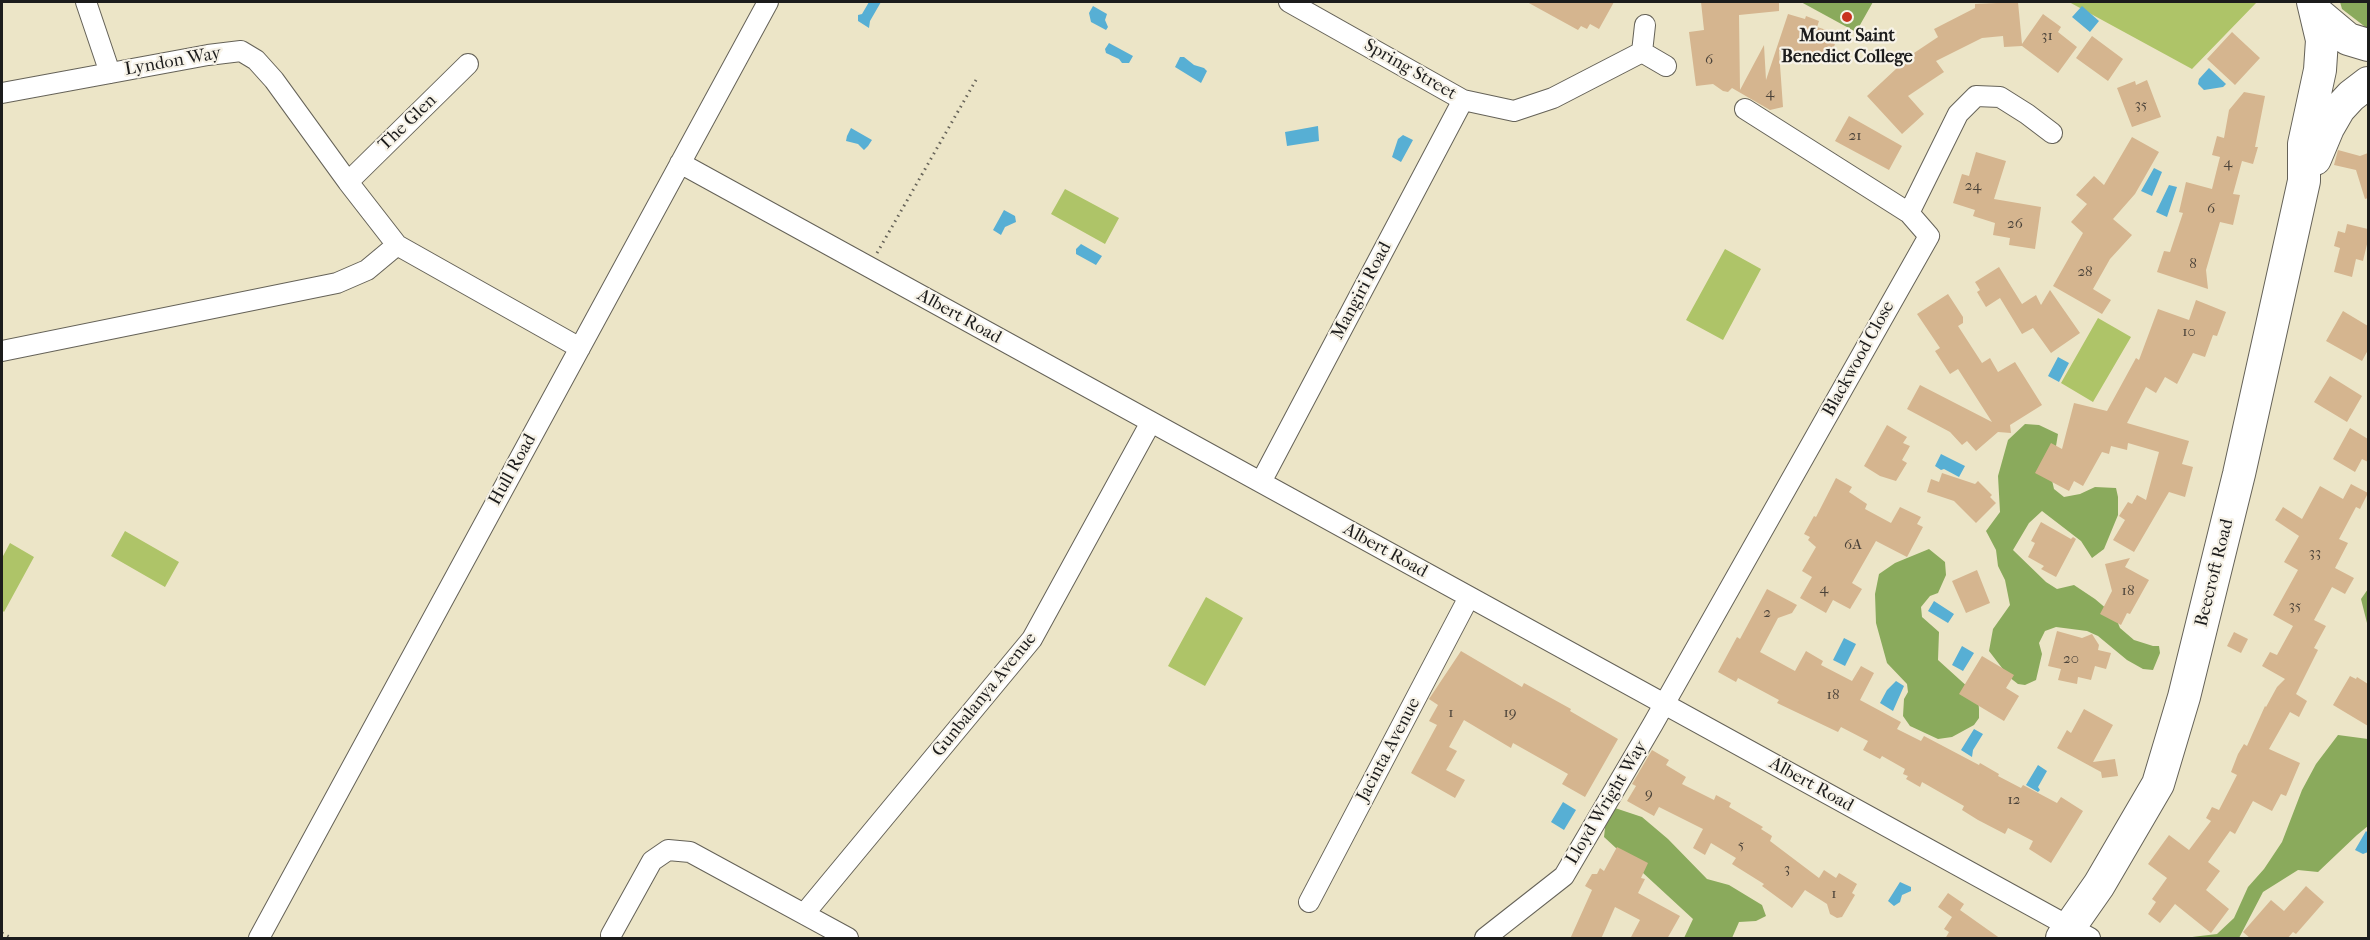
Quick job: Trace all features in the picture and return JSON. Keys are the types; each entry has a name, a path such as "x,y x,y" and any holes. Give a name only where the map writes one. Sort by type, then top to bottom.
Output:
{"main road":[{"name":"Beecroft Road","path":"2315,7 2348,39 2368,45"},
{"name":"Beecroft Road","path":"2304,181 2304,144 2320,70 2322,40 2315,7"},
{"name":"Beecroft Road","path":"2074,935 2099,885 2158,784 2184,697 2237,485 2304,181 2339,109 2368,83"}],"street":[{"path":"86,2 110,73"},
{"name":"Hull Road","path":"259,939 768,2"},
{"name":"Spring Street","path":"1289,2 1463,100 1514,111 1553,98 1642,52"},
{"path":"1645,26 1642,52 1666,66"},
{"name":"Lyndon Way","path":"2,93 241,51 256,60 274,80 397,245 580,348"},
{"name":"The Glen","path":"348,182 468,64"},
{"path":"1745,109 1909,213 1959,114 1976,96 2000,97 2027,114 2052,134"},
{"name":"Mangiri Road","path":"1261,482 1463,100"},
{"name":"Albert Road","path":"680,163 1665,705 2074,935"},
{"name":"Blackwood Close","path":"1665,705 1929,236 1909,213"},
{"path":"2,351 337,283 367,270 397,245"},
{"name":"Gunbalanya Avenue","path":"804,914 1032,639 1151,422"},
{"name":"Jacinta Avenue","path":"1309,902 1469,597"},
{"name":"Lloyd Wright Way","path":"1485,939 1564,876 1665,705"},
{"path":"611,935 652,861 668,850 690,852 848,939"}],"path":[{"path":"869,267 976,80"},
{"path":"2,933 11,939"}],"green space":[{"name":"Mount Saint Benedict College","path":"1801,2 1873,2 1856,32"},
{"path":"2069,2 2257,2 2192,69"},
{"path":"2340,2 2368,2 2368,29 2342,9"},
{"path":"1065,189 1119,218 1105,244 1051,214"},
{"path":"1725,249 1761,269 1723,340 1686,320"},
{"path":"2098,318 2131,337 2093,402 2061,383"},
{"path":"2025,424 2039,425 2058,434 2051,476 2054,489 2064,497 2080,494 2095,487 2116,488 2118,515 2104,549 2092,558 2081,541 2042,511 2029,523 2013,550 2046,582 2057,589 2074,585 2095,599 2115,616 2120,628 2134,640 2159,646 2160,653 2153,670 2143,669 2127,660 2098,636 2087,631 2056,627 2045,631 2039,643 2042,654 2036,680 2025,685 2018,684 2009,677 1989,651 1993,629 2010,605 2005,580 1998,566 1996,550 1986,531 2000,512 1998,476 2008,440"},
{"path":"125,531 179,562 165,587 111,556"},
{"path":"10,543 34,557 4,612 2,610 2,558"},
{"path":"1929,549 1945,562 1946,575 1938,593 1930,596 1921,607 1922,617 1939,632 1938,660 1970,689 1978,699 1979,709 1979,718 1974,725 1952,737 1938,739 1910,726 1903,716 1904,699 1908,692 1907,684 1887,663 1876,623 1875,594 1879,574 1895,563"},
{"path":"2368,589 2368,622 2367,623 2361,599"},
{"path":"1206,597 1243,618 1205,686 1168,666"},
{"path":"2338,735 2368,739 2368,826 2318,872 2298,870 2263,892 2239,938 2184,938 2217,934 2234,918 2248,887 2264,869 2282,842 2302,790 2316,764"},
{"path":"1615,808 1642,817 1668,839 1707,879 1729,885 1762,905 1766,916 1756,921 1739,922 1732,938 1684,938 1693,919 1604,837 1606,819"}],"water":[{"path":"869,2 881,2 870,21 869,28 858,21 858,15 862,14"},
{"path":"1093,6 1107,14 1105,20 1108,27 1106,30 1091,22 1089,13"},
{"path":"2082,6 2099,21 2090,32 2072,17"},
{"path":"1109,43 1133,56 1129,63 1122,63 1119,59 1106,53 1105,49"},
{"path":"1180,57 1184,57 1207,71 1201,83 1175,67"},
{"path":"2209,68 2226,84 2223,87 2204,90 2198,84 2199,79"},
{"path":"1318,126 1319,141 1287,146 1285,132"},
{"path":"851,128 872,140 864,150 858,144 846,141"},
{"path":"1403,135 1413,140 1401,162 1392,157 1398,139"},
{"path":"2154,168 2162,172 2152,196 2141,191"},
{"path":"2169,185 2177,187 2167,217 2156,212"},
{"path":"1004,210 1015,216 1016,222 1005,227 1001,235 993,230"},
{"path":"1081,244 1102,256 1096,265 1076,254 1076,249"},
{"path":"2058,357 2069,363 2059,382 2048,376"},
{"path":"1941,454 1965,466 1959,477 1935,466"},
{"path":"1934,601 1954,614 1948,623 1928,611"},
{"path":"1844,638 1856,644 1845,666 1833,660"},
{"path":"1962,646 1974,653 1963,671 1952,665"},
{"path":"1896,681 1904,686 1893,711 1880,703 1887,690"},
{"path":"1974,729 1983,734 1973,750 1972,757 1961,750"},
{"path":"2038,765 2047,771 2038,787 2040,790 2038,792 2026,785"},
{"path":"1563,802 1576,810 1564,830 1551,822"},
{"path":"2366,831 2368,833 2368,852 2363,854 2355,850"},
{"path":"1900,882 1911,887 1911,891 1902,895 1900,902 1894,906 1888,901"}],"building":[{"path":"1527,2 1614,2 1599,29 1590,24 1587,29 1581,26 1578,30"},
{"path":"1701,2 1779,2 1779,11 1739,15 1740,90 1764,45 1766,80 1788,14 1805,19 1806,16 1819,21 1817,27 1833,32 1831,39 1836,41 1830,58 1828,57 1826,63 1813,59 1812,63 1779,51 1783,107 1770,110 1732,88 1728,92 1713,84 1696,86 1689,32 1704,30"},
{"path":"2018,2 2022,44 2043,14 2061,27 2058,32 2077,47 2058,73 2022,46 2004,47 2003,36 1982,38 1936,61 1944,72 1908,96 1924,114 1902,134 1867,96 1897,68 1896,65 1938,37 1934,29 1975,8 1975,4"},
{"path":"2232,32 2260,58 2235,85 2207,59"},
{"path":"2092,36 2123,59 2108,81 2076,58"},
{"path":"2147,80 2161,117 2132,127 2117,88 2135,81 2136,85"},
{"path":"2244,92 2265,96 2255,147 2258,147 2253,164 2242,161 2233,194 2240,195 2233,225 2220,222 2206,270 2208,289 2157,272 2164,251 2170,252 2183,213 2179,212 2186,182 2212,189 2220,157 2212,155 2217,136 2224,138 2229,110"},
{"path":"1849,116 1902,146 1889,170 1835,141"},
{"path":"2132,137 2159,152 2135,194 2113,219 2132,235 2110,259 2093,289 2111,300 2102,314 2053,286 2083,233 2071,222 2087,204 2076,195 2094,176 2104,185"},
{"path":"2338,150 2360,156 2368,153 2368,198 2365,199 2356,170 2334,165"},
{"path":"1976,152 2006,161 1994,199 2041,207 2035,249 2009,245 2010,238 1993,235 1995,223 1973,216 1975,210 1953,203 1962,174 1969,176"},
{"path":"2347,224 2368,229 2363,261 2356,259 2352,277 2334,272 2340,248 2334,246 2338,231 2345,233"},
{"path":"1999,267 2022,304 2036,295 2041,305 2050,290 2080,333 2051,353 2033,328 2022,334 2000,298 1986,307 1977,292 1980,290 1975,282"},
{"path":"1948,294 1963,317 1963,323 1958,326 1982,363 1990,358 1998,372 2015,362 2042,405 2010,425 2011,433 1998,432 1976,451 1967,441 1962,445 1950,432 1907,409 1920,385 1992,422 1958,369 1950,374 1935,351 1940,348 1917,314"},
{"path":"2196,300 2226,312 2217,336 2213,335 2205,357 2193,353 2177,384 2165,377 2156,393 2146,387 2127,423 2189,441 2182,464 2193,467 2185,497 2169,492 2134,552 2113,540 2125,520 2119,516 2128,502 2132,504 2137,495 2146,500 2159,452 2128,443 2127,450 2111,446 2109,454 2102,452 2083,486 2074,481 2069,491 2035,473 2051,443 2062,449 2074,403 2107,411 2136,358 2139,360 2158,309 2189,320"},
{"path":"2343,311 2368,326 2368,350 2362,361 2326,341"},
{"path":"2330,376 2362,396 2347,422 2314,402"},
{"path":"1887,425 1907,437 1903,443 1910,446 1902,460 1907,463 1896,481 1880,476 1864,466"},
{"path":"2350,428 2368,439 2368,462 2362,459 2355,472 2333,459"},
{"path":"1942,473 1975,484 1978,481 1992,495 1990,497 1996,503 1976,523 1954,501 1927,492 1931,479 1939,482"},
{"path":"1836,478 1852,487 1849,492 1867,504 1865,509 1891,523 1900,507 1921,517 1917,524 1923,527 1907,557 1876,541 1852,583 1862,589 1850,609 1833,600 1826,613 1800,598 1812,577 1802,571 1816,547 1808,540 1810,537 1804,534 1814,516 1816,517"},
{"path":"2351,484 2368,493 2360,509 2356,507 2339,539 2348,543 2335,568 2354,578 2345,594 2332,587 2314,620 2326,626 2314,648 2318,650 2296,694 2307,701 2299,717 2290,712 2269,749 2300,763 2286,796 2281,794 2272,811 2253,801 2235,834 2230,831 2208,862 2220,871 2206,890 2229,909 2211,933 2175,904 2160,923 2148,914 2156,902 2152,899 2167,878 2148,864 2169,835 2189,850 2211,821 2206,818 2212,807 2219,810 2237,775 2231,772 2238,754 2244,744 2247,746 2265,706 2285,679 2262,666 2270,652 2277,655 2293,626 2273,615 2298,570 2284,562 2299,536 2275,520 2283,507 2302,519 2320,486 2343,499"},
{"path":"2041,522 2071,539 2073,537 2076,539 2056,577 2041,569 2044,566 2028,557 2035,543 2031,541"},
{"path":"2130,558 2125,567 2149,580 2130,614 2127,613 2121,625 2100,614 2112,591 2105,564"},
{"path":"1977,570 1990,603 1966,613 1952,581"},
{"path":"1767,589 1797,605 1792,613 1778,618 1760,652 1795,671 1806,651 1823,661 1821,665 1852,681 1861,666 1874,673 1860,700 1901,722 1897,729 1921,741 1924,736 1979,765 1980,763 2021,788 2023,785 2057,803 2061,797 2083,811 2051,863 2029,849 2033,841 2008,828 2005,834 1962,810 1964,806 1922,782 1920,787 1906,779 1908,776 1903,774 1905,769 1882,756 1880,759 1863,750 1868,741 1841,727 1838,732 1777,703 1779,700 1738,678 1736,682 1718,672 1737,637 1740,639"},
{"path":"2057,631 2082,638 2092,634 2099,645 2098,650 2111,653 2106,669 2095,666 2091,680 2078,677 2077,684 2058,680 2061,669 2048,666"},
{"path":"2234,632 2248,639 2241,653 2227,646"},
{"path":"1461,651 1522,687 1524,683 1571,709 1570,711 1618,739 1585,797 1562,784 1568,774 1513,743 1511,748 1464,720 1449,747 1457,751 1446,770 1465,780 1455,798 1411,773 1437,725 1429,721 1438,705 1429,699"},
{"path":"1982,656 2014,675 2006,688 2019,696 2004,721 1959,694"},
{"path":"2350,676 2356,679 2357,677 2368,684 2368,726 2333,705"},
{"path":"2084,709 2113,725 2093,762 2115,759 2118,776 2102,778 2101,772 2057,748 2067,730 2071,733"},
{"path":"1652,750 1669,760 1666,765 1686,777 1682,784 1714,800 1716,795 1731,803 1729,807 1763,827 1761,829 1772,836 1770,841 1819,878 1824,870 1836,878 1839,873 1857,884 1852,893 1855,895 1842,917 1837,918 1830,914 1827,904 1805,890 1792,908 1762,886 1764,884 1732,864 1736,858 1711,843 1705,855 1693,848 1703,829 1659,807 1654,816 1627,801 1636,786 1632,784"},
{"path":"1617,847 1648,863 1641,878 1645,879 1638,893 1680,916 1667,939 1630,939 1640,920 1615,907 1601,939 1570,939 1592,890 1585,886 1592,874 1597,874 1600,868 1604,871"},
{"path":"2306,886 2324,902 2296,934 2293,932 2287,939 2251,939 2243,932 2271,900 2284,911"},
{"path":"1948,893 1964,904 1960,910 2001,939 1945,939 1949,932 1944,929 1952,917 1938,907"}],"place":[{"name":"Mount Saint Benedict College","path":"1847,17"}]}
